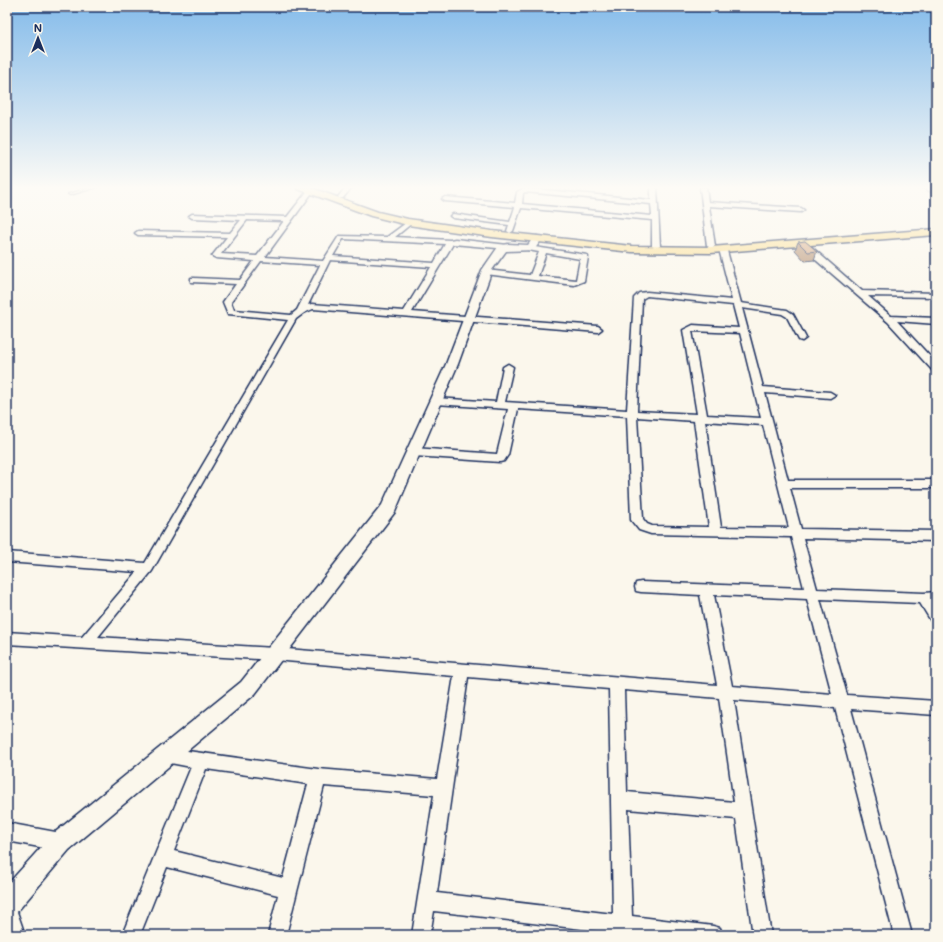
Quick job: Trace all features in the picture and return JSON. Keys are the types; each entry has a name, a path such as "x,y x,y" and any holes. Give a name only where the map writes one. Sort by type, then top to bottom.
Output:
{"main road":[{"path":"457,231 537,246 701,251 936,232"},
{"path":"492,231 591,242 656,246 711,246 889,231"}],"street":[{"path":"235,231 216,256 436,265"},
{"path":"281,231 227,302 231,312 293,318"},
{"path":"388,239 398,231"},
{"path":"486,272 574,283 580,281 584,257 537,246 500,231"},
{"path":"16,935 7,905 61,842 248,688 389,508 436,401 486,272 502,249 511,231"},
{"path":"655,231 656,246"},
{"path":"709,231 711,246"},
{"path":"138,233 232,235"},
{"path":"301,311 326,261 342,237 449,242 510,234"},
{"path":"407,313 449,242"},
{"path":"801,243 889,318 936,370"},
{"path":"533,278 537,246"},
{"path":"724,249 727,267 738,304 783,484 903,935"},
{"path":"194,280 242,282"},
{"path":"858,293 936,295"},
{"path":"802,338 790,316 784,312 738,304 647,294 640,296 632,413 638,524 651,530 936,536"},
{"path":"86,642 148,568 293,318 301,311 312,306 598,329"},
{"path":"889,318 936,321"},
{"path":"716,531 701,418 687,330 693,328 744,331"},
{"path":"500,405 508,367"},
{"path":"759,390 830,395"},
{"path":"436,401 767,422"},
{"path":"414,452 500,458 503,455 514,406"},
{"path":"783,484 936,484"},
{"path":"7,558 148,568"},
{"path":"641,587 930,597 936,617"},
{"path":"706,590 726,693 762,935"},
{"path":"7,638 275,654 726,693 936,708"},
{"path":"421,935 462,670"},
{"path":"616,683 624,924"},
{"path":"165,756 318,777 444,788"},
{"path":"131,935 201,761"},
{"path":"276,935 318,777"},
{"path":"619,800 743,811"},
{"path":"7,832 61,842"},
{"path":"162,856 289,888"},
{"path":"426,901 713,935"}],"building":[{"path":"805,241 817,251 808,252 798,242"}]}
